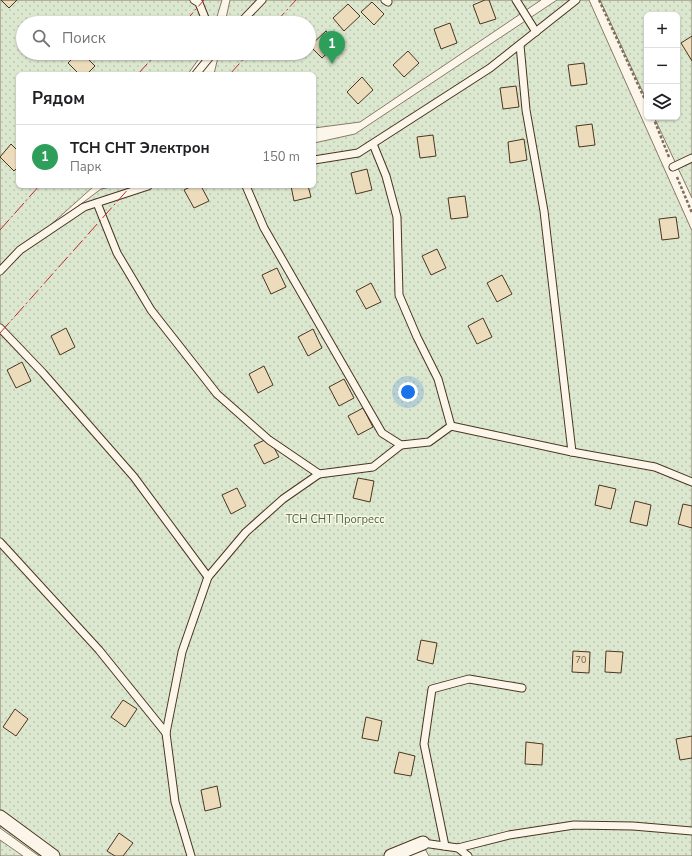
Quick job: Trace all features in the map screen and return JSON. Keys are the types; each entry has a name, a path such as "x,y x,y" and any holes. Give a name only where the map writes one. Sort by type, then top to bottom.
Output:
{"street":[{"path":"0,817 53,856"},
{"path":"391,856 423,843"}],"lane":[{"path":"194,0 199,3 204,16"},
{"path":"247,16 262,0"},
{"path":"516,0 536,32"},
{"path":"316,160 358,153 490,68 576,0"},
{"path":"520,45 526,110 544,211 572,452"},
{"path":"198,72 207,60"},
{"path":"372,144 386,176 397,216 399,294 417,337 438,379 451,426"},
{"path":"673,167 692,158"},
{"path":"0,271 20,250 84,207 142,188"},
{"path":"247,188 264,228 382,433 402,445"},
{"path":"97,203 117,253 151,310 217,394 269,440 319,474"},
{"path":"0,328 134,477 208,577"},
{"path":"191,856 175,802 166,733 182,652 208,577 246,532 283,499 319,474 373,467 402,445 429,442 451,426 572,452 655,466 692,482"},
{"path":"0,542 99,650 166,733"},
{"path":"445,846 424,744 432,690 469,679 522,688"},
{"path":"423,843 458,848 509,835 574,825 633,826 692,831"},
{"path":"458,848 468,856"}],"path":[{"path":"599,0 644,98"}],"green space":[{"name":"ТСН СНТ Прогресс","path":"0,0 222,0 217,16 16,16 16,60 198,60 189,72 16,72 16,188 92,188 36,238 101,189 106,188 316,188 316,143 355,134 557,0 589,0 692,231 692,856 429,856 421,842 393,856 39,856 0,828"},
{"path":"230,0 541,0 360,122 316,128 316,72 214,72 217,60 316,60 316,16 227,16"},
{"path":"600,0 692,0 692,198 655,120 680,120 680,12 644,12 644,95"},
{"path":"0,840 23,856 0,856"}],"building":[{"path":"1,0 17,0 9,8"},
{"path":"489,0 496,19 480,24 473,5"},
{"path":"372,2 384,14 374,25 361,12"},
{"path":"348,4 360,16 344,31 333,18"},
{"path":"450,23 457,43 441,49 434,29"},
{"path":"326,31 337,44 322,58 316,52 316,40"},
{"path":"692,36 692,61 681,43"},
{"path":"408,51 419,63 404,77 393,65"},
{"path":"71,60 89,60 95,66 89,72 77,72 68,63"},
{"path":"584,63 587,84 571,86 568,65"},
{"path":"362,77 373,90 358,104 347,92"},
{"path":"516,86 519,107 503,109 500,88"},
{"path":"592,124 595,145 579,147 576,126"},
{"path":"433,135 436,156 420,158 417,137"},
{"path":"524,139 527,160 510,163 508,142"},
{"path":"11,144 16,149 16,169 14,171 0,157"},
{"path":"367,169 372,190 356,194 351,173"},
{"path":"188,188 202,188 209,201 194,208 184,190"},
{"path":"291,188 309,188 311,197 294,201"},
{"path":"465,196 468,217 451,219 448,198"},
{"path":"676,217 679,238 662,240 659,219"},
{"path":"437,249 446,268 431,275 422,256"},
{"path":"277,268 286,287 271,294 262,275"},
{"path":"502,275 512,294 497,302 487,283"},
{"path":"371,283 381,302 366,309 356,291"},
{"path":"483,318 492,337 477,344 468,326"},
{"path":"66,328 75,347 60,355 51,336"},
{"path":"313,329 322,348 308,356 298,337"},
{"path":"22,362 31,381 16,388 7,370"},
{"path":"264,366 273,385 258,393 249,374"},
{"path":"344,379 354,398 339,406 329,387"},
{"path":"363,408 373,427 358,435 348,416"},
{"path":"269,438 279,457 264,464 254,445"},
{"path":"358,478 374,481 370,502 353,498"},
{"path":"599,485 616,489 611,509 595,505"},
{"path":"237,488 246,506 231,514 222,495"},
{"path":"635,501 651,505 647,526 630,522"},
{"path":"683,504 692,506 692,528 678,524"},
{"path":"421,640 437,643 433,664 417,660"},
{"path":"573,651 590,652 589,673 572,672"},
{"path":"606,651 623,652 621,673 605,672"},
{"path":"123,700 137,709 125,727 111,717"},
{"path":"15,709 28,719 16,736 3,727"},
{"path":"366,717 382,721 378,741 362,738"},
{"path":"692,736 692,758 680,760 676,739"},
{"path":"526,742 543,744 542,765 525,764"},
{"path":"399,752 415,756 411,776 394,773"},
{"path":"217,786 221,807 205,811 201,790"},
{"path":"119,833 133,843 123,856 115,856 107,851"}],"power":[{"path":"190,16 204,0"},
{"path":"281,16 296,0"},
{"path":"140,72 151,60"},
{"path":"232,72 243,60"},
{"path":"0,230 37,188"},
{"path":"0,333 129,188"}],"place":[{"name":"ТСН СНТ Электрон","path":"332,64"}]}
